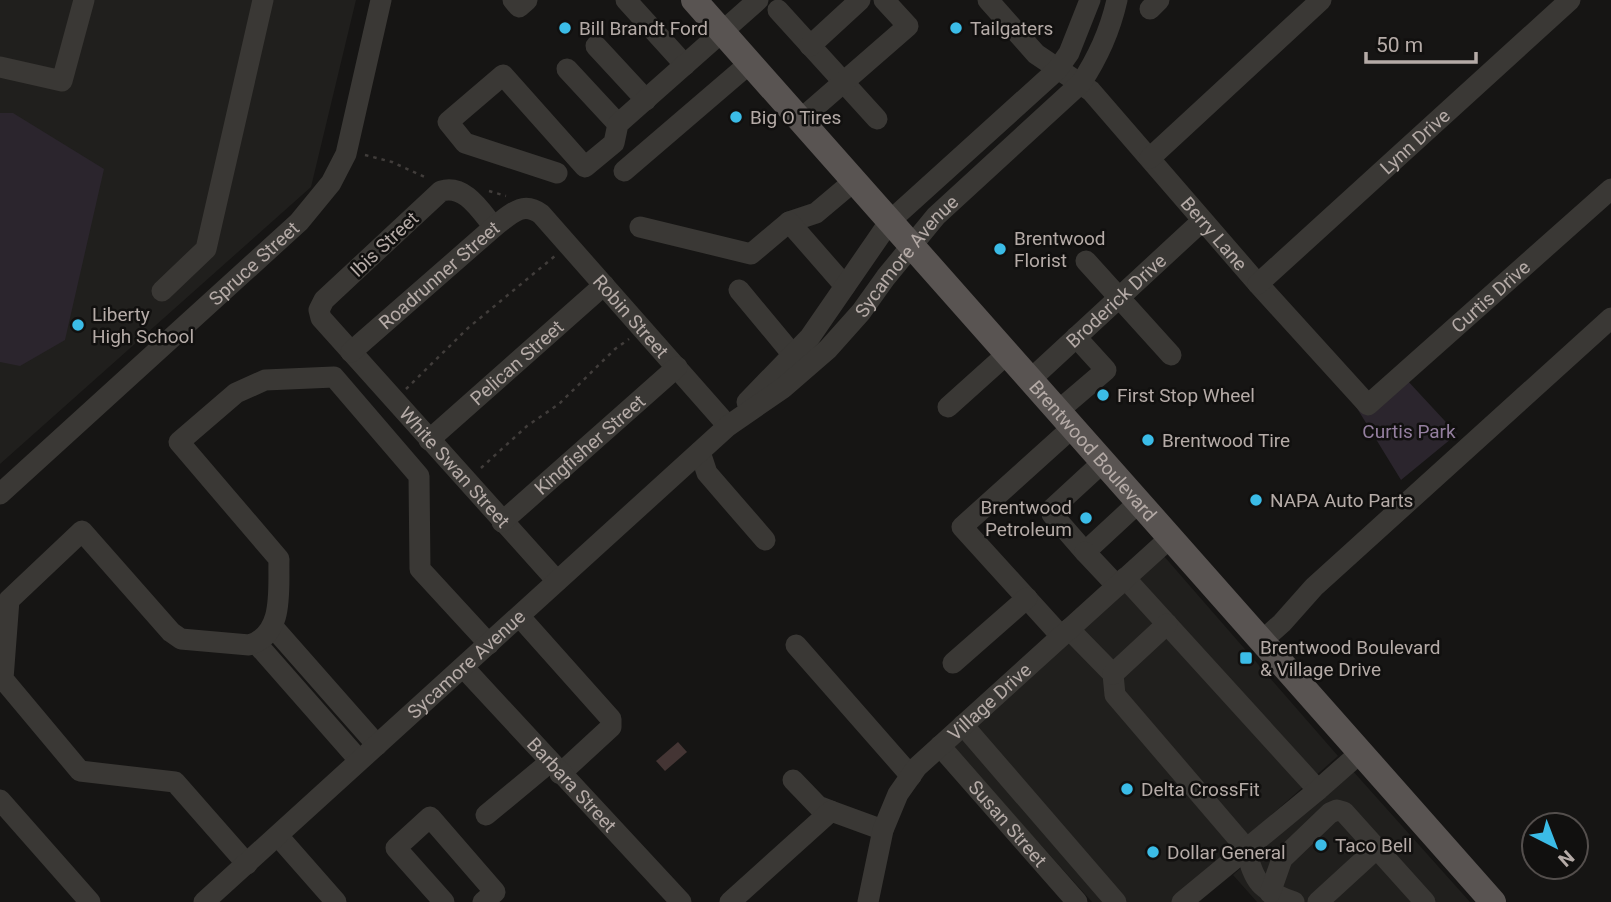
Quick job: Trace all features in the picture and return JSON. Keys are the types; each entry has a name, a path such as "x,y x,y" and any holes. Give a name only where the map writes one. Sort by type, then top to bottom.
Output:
{"main road":[{"name":"Brentwood Boulevard","path":"694,0 1493,902"}],"street":[{"path":"0,67 62,81 85,0"},
{"path":"162,291 206,249 263,0"},
{"name":"Spruce Street","path":"0,494 299,222 319,200 346,153 381,0"},
{"path":"513,0 519,7 527,0"},
{"path":"626,0 685,65"},
{"path":"557,173 465,143 448,122 503,75 585,167 614,143 618,124 758,0"},
{"path":"810,46 860,0"},
{"path":"800,120 908,26 884,0"},
{"name":"Berry Lane","path":"988,0 1036,54 1081,83 1368,405"},
{"name":"Sycamore Avenue","path":"728,426 750,399 810,337 890,221 1057,69 1069,53 1090,0"},
{"name":"Sycamore Avenue","path":"204,902 728,426 783,388 828,349 861,312 936,216 1081,83 1097,59 1110,31 1117,0"},
{"path":"1150,158 1321,0"},
{"name":"Lynn Drive","path":"1258,284 1570,0"},
{"path":"778,10 877,119"},
{"path":"596,46 646,100"},
{"path":"624,171 750,63"},
{"path":"567,69 618,124"},
{"path":"640,227 751,254 789,222 816,213 854,181"},
{"name":"Ibis Street","path":"351,352 321,318 319,310 324,300 441,191 451,188 458,190 470,199 494,227"},
{"name":"Curtis Drive","path":"1368,405 1611,189"},
{"name":"Roadrunner Street","path":"351,352 494,227 518,209 533,208"},
{"name":"Robin Street","path":"533,208 728,426"},
{"name":"Broderick Drive","path":"1030,380 1202,221"},
{"path":"789,222 845,286"},
{"path":"1086,261 1171,355"},
{"name":"Pelican Street","path":"429,440 604,285"},
{"path":"739,289 793,355"},
{"path":"1263,640 1314,587 1611,318"},
{"path":"1076,337 1106,370 1065,419 962,527 1027,598 1113,674 1115,695 1246,848 1256,880 1270,893 1294,902"},
{"name":"White Swan Street","path":"351,352 557,581"},
{"path":"948,407 1007,354"},
{"name":"Kingfisher Street","path":"502,522 677,367"},
{"path":"247,864 175,782 80,771 3,679 9,600 82,531 171,632 181,639 249,645 256,643 273,627 277,608 279,559 180,442 236,393 265,380 334,377 419,476 420,569 489,644"},
{"path":"699,452 706,473 765,540"},
{"path":"1103,462 1052,509 1052,514 1085,552 1167,624 1318,790"},
{"path":"1085,552 1139,502"},
{"name":"Village Drive","path":"868,902 883,830 898,794 911,775 1171,537"},
{"path":"953,663 1027,598"},
{"path":"486,815 611,727 611,719 520,617"},
{"path":"1113,674 1167,624"},
{"path":"273,627 377,745"},
{"path":"256,643 359,760"},
{"path":"796,645 911,775"},
{"name":"Barbara Street","path":"464,668 681,902"},
{"path":"963,725 1116,902"},
{"name":"Susan Street","path":"940,746 1077,902"},
{"path":"1182,902 1361,752"},
{"path":"793,780 818,806 883,830"},
{"path":"0,800 90,902"},
{"path":"1270,893 1282,859 1329,813 1337,810 1345,812 1425,902"},
{"path":"730,902 831,811"},
{"path":"432,898 396,848 430,817 495,892 483,902"},
{"path":"278,836 336,902"},
{"path":"1318,902 1371,842"}],"path":[{"path":"393,400 468,328 568,245"},
{"path":"466,482 527,426 559,404 615,349 642,328"}],"shaded area":[{"name":"Liberty High School","path":"0,0 356,0 311,187 0,464"},
{"path":"1163,555 1338,756 1173,902 1092,902 951,745"},
{"path":"678,742 687,752 665,771 656,761"},
{"path":"1352,770 1470,902 1257,902 1233,875"}],"green space":[{"path":"0,113 13,113 104,169 65,340 20,366 0,362"},
{"name":"Curtis Park","path":"1406,379 1457,434 1401,480 1344,387 1352,397"}],"place":[{"name":"Bill Brandt Ford","path":"565,28"},
{"name":"Tailgaters","path":"956,28"},
{"name":"Big O Tires","path":"736,117"},
{"name":"Brentwood Florist","path":"1000,249"},
{"name":"Liberty High School","path":"78,325"},
{"name":"First Stop Wheel","path":"1103,395"},
{"name":"Brentwood Tire","path":"1148,440"},
{"name":"NAPA Auto Parts","path":"1256,500"},
{"name":"Brentwood Petroleum","path":"1086,518"},
{"name":"Brentwood Boulevard & Village Drive","path":"1246,658"},
{"name":"Delta CrossFit","path":"1127,789"},
{"name":"Taco Bell","path":"1321,845"},
{"name":"Dollar General","path":"1153,852"}]}
